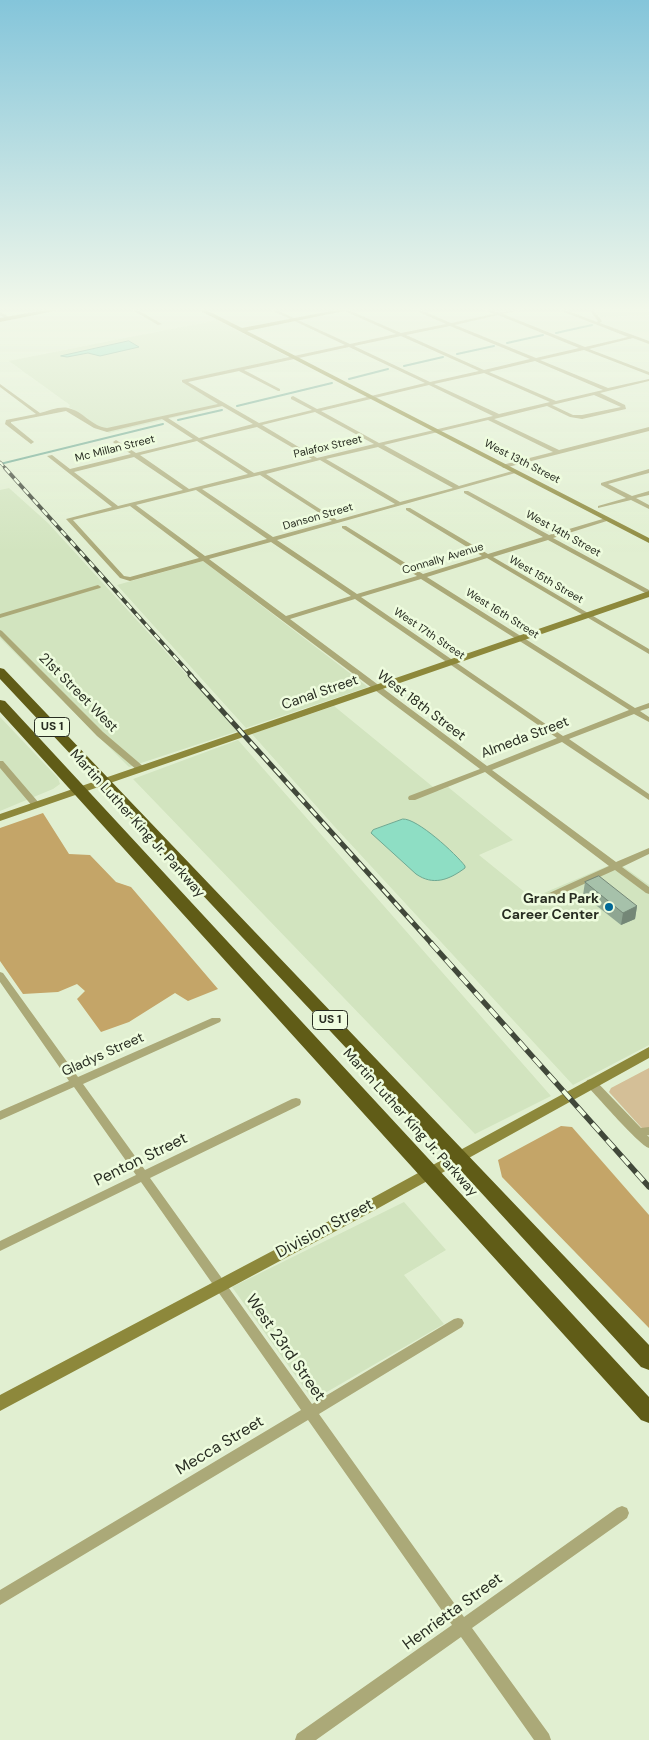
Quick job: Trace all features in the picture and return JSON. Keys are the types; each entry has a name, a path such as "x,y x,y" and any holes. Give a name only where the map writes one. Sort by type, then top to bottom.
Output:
{"highway":[{"name":"Martin Luther King Jr. Parkway","path":"0,672 460,1157 649,1360"},
{"name":"Martin Luther King Jr. Parkway","path":"0,704 649,1413"}],"street":[{"path":"6,389 38,413"},
{"path":"198,389 399,504"},
{"name":"West 13th Street","path":"357,389 649,541"},
{"name":"Mc Millan Street","path":"69,471 407,389"},
{"path":"441,389 498,416"},
{"path":"525,389 554,402"},
{"name":"Palafox Street","path":"126,579 70,518 380,446 611,389"},
{"path":"547,404 572,416 582,417 624,408 595,393"},
{"path":"293,398 458,488"},
{"path":"31,442 8,424 8,421 66,408 72,410 96,428 103,430 223,404"},
{"path":"164,418 253,475"},
{"path":"488,418 558,452"},
{"path":"504,466 649,429"},
{"path":"116,442 186,490"},
{"path":"50,456 116,507"},
{"path":"649,471 603,484 649,507"},
{"name":"Danson Street","path":"126,579 516,472"},
{"path":"262,474 337,522"},
{"name":"West 17th Street","path":"197,488 649,798"},
{"name":"West 14th Street","path":"466,492 649,594"},
{"path":"600,507 649,493"},
{"name":"West 18th Street","path":"131,504 649,891"},
{"name":"West 15th Street","path":"408,509 649,652"},
{"name":"Connally Avenue","path":"284,618 608,519"},
{"name":"West 16th Street","path":"344,526 649,720"},
{"path":"0,616 98,587"},
{"name":"Canal Street","path":"0,818 649,594"},
{"name":"21st Street West","path":"0,632 100,734 141,770"},
{"name":"Almeda Street","path":"412,798 649,705"},
{"path":"0,763 36,805"},
{"path":"539,901 649,851"},
{"name":"West 23rd Street","path":"0,977 144,1176 543,1740"},
{"name":"Gladys Street","path":"0,1116 216,1020"},
{"name":"Division Street","path":"0,1403 460,1157 649,1052"},
{"path":"591,1083 644,1132 649,1144"},
{"name":"Penton Street","path":"0,1246 296,1102"},
{"name":"Mecca Street","path":"0,1598 458,1323"},
{"name":"Henrietta Street","path":"303,1740 622,1513"}],"shaded area":[{"path":"48,389 194,389 223,406 109,433 69,407 70,405"},
{"path":"9,488 48,523 238,731 129,767 0,638 0,490"},
{"path":"203,561 368,687 246,728 117,585"},
{"path":"334,706 438,791 448,787 513,840 479,855 532,898 617,862 649,885 649,1045 573,1085 334,826 252,734"},
{"path":"0,717 58,778 60,784 53,789 0,811"},
{"path":"238,740 551,1096 475,1134 133,779"},
{"path":"43,813 69,854 90,855 116,882 131,887 218,989 188,1001 175,993 129,1022 101,1032 77,999 85,991 77,984 58,992 23,994 0,961 0,828"},
{"path":"649,1068 649,1136 609,1092 611,1088"},
{"path":"561,1126 572,1127 649,1215 649,1328 502,1177 498,1160"},
{"path":"404,1202 446,1250 404,1275 444,1324 313,1400 232,1287"}],"water":[{"path":"403,819 409,820 426,830 460,860 465,868 453,876 435,881 422,878 416,874 371,833 373,830"}],"building":[{"path":"599,876 637,906 623,913 585,882"}],"waterway":[{"path":"237,406 306,389"},
{"path":"178,420 222,410"},
{"path":"0,464 163,424"}],"railway":[{"path":"0,462 6,469"},
{"path":"5,468 192,676"},
{"path":"190,675 432,944"},
{"path":"431,943 649,1187"}],"place":[{"name":"Grand Park Career Center","path":"609,907"}]}
